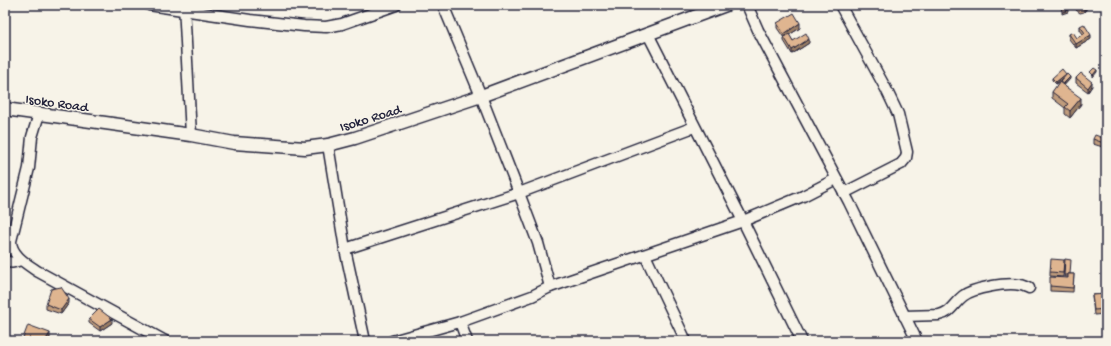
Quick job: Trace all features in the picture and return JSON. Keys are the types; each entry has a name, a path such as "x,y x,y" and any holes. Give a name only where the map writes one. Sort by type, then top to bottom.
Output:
{"street":[{"path":"150,5 184,8 250,20 326,27 342,24 396,5"},
{"path":"443,5 481,96 538,243 550,287"},
{"name":"Isoko Road","path":"5,109 191,135 234,143 305,148 328,145 355,138 481,96 726,5"},
{"path":"747,5 758,30 844,192 917,341"},
{"path":"840,5 898,114 907,152 906,158 901,164 844,192"},
{"path":"184,8 191,135"},
{"path":"648,34 802,341"},
{"path":"39,114 32,136 28,168 8,250 37,271 149,337 165,341"},
{"path":"346,249 519,193 694,126"},
{"path":"328,145 346,249 365,341"},
{"path":"392,341 460,322 532,296 550,287 743,221 803,196 836,179"},
{"path":"645,255 686,341"},
{"path":"5,261 14,263 21,260"},
{"path":"904,316 944,314 950,310 963,295 986,287 1014,284 1029,288"},
{"path":"460,322 467,341"}],"building":[{"path":"1067,5 1068,10 1062,12 1061,7"},
{"path":"1076,5 1086,5 1080,8"},
{"path":"794,13 800,23 784,34 777,23"},
{"path":"1084,24 1091,35 1076,44 1069,34 1073,32 1077,38 1085,33 1080,26"},
{"path":"806,33 809,39 792,50 784,37 789,34 793,41"},
{"path":"1094,68 1097,70 1093,75 1090,72"},
{"path":"1062,69 1066,74 1056,82 1052,78"},
{"path":"1081,73 1092,82 1088,88 1076,78"},
{"path":"1067,74 1070,77 1063,84 1060,82"},
{"path":"1059,82 1081,98 1070,111 1065,107 1068,104 1052,92"},
{"path":"1095,135 1106,139 1106,144 1093,139"},
{"path":"1051,259 1064,260 1063,273 1050,272"},
{"path":"1065,259 1071,260 1070,274 1068,275 1064,275"},
{"path":"1068,274 1074,274 1073,288 1050,286 1050,277 1068,278"},
{"path":"61,287 69,299 61,310 46,304 51,289"},
{"path":"1106,294 1106,309 1094,310 1092,295"},
{"path":"99,309 112,319 100,327 89,319"},
{"path":"28,325 50,333 45,341 22,341"}]}
